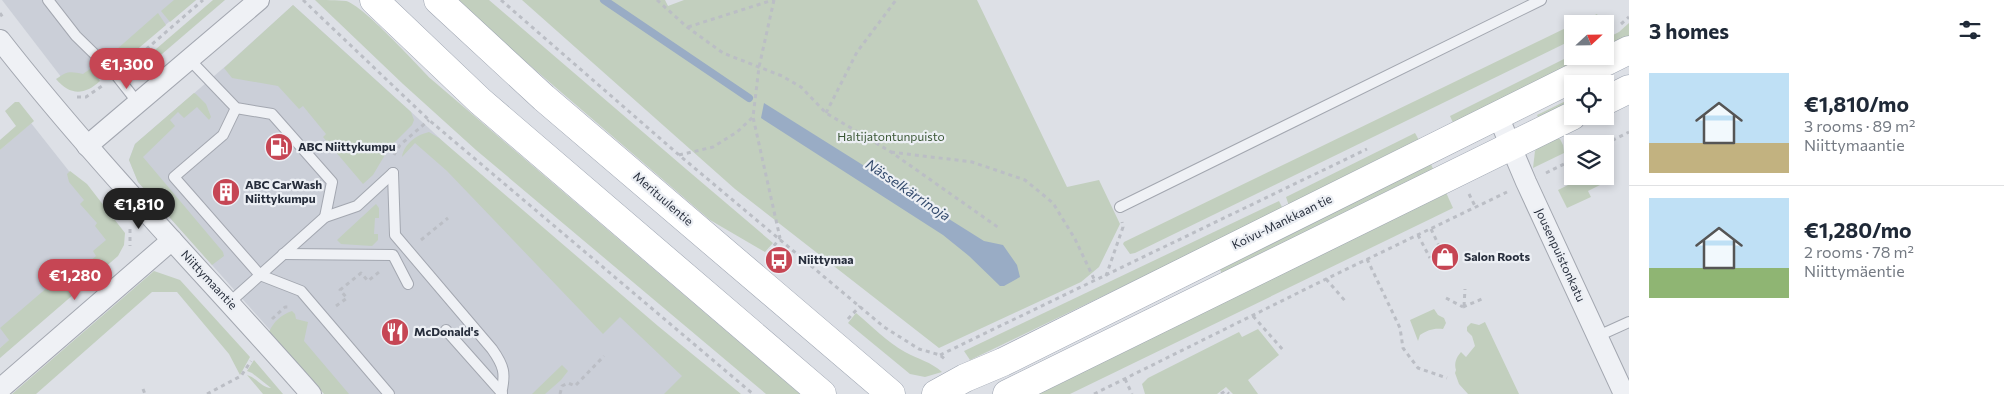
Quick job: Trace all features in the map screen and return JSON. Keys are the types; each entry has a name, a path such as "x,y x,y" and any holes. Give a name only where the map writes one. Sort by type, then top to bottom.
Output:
{"main road":[{"path":"374,0 480,101 822,394"},
{"name":"Merituulentie","path":"438,0 544,98 891,394"},
{"name":"Koivu-Mankkaan tie","path":"936,394 1629,50"},
{"path":"1614,96 1629,89"},
{"path":"1007,394 1564,120"}],"street":[{"path":"86,146 258,0"},
{"name":"Niittymaantie","path":"0,40 47,101 86,146 230,302 310,394"},
{"name":"Jousenpuistonkatu","path":"1498,116 1526,182 1624,394"},
{"path":"0,389 172,240"}],"lane":[{"path":"48,0 76,36 116,75 138,103"},
{"path":"1120,207 1541,0"},
{"path":"189,59 236,108 272,114 332,182 326,217"},
{"path":"236,108 223,136 174,177 260,275 301,291 389,394"},
{"path":"230,302 326,217 357,206 393,173"},
{"path":"393,173 396,235 394,259 408,284"},
{"path":"396,235 492,349 503,366 502,394"},
{"path":"284,254 394,259"},
{"path":"1598,336 1629,322"},
{"path":"446,330 502,394"}],"path":[{"path":"74,96 86,97 116,75 203,0"},
{"path":"303,0 429,120 753,394"},
{"path":"501,0 884,328 919,348 940,355 1368,148"},
{"path":"657,0 688,27 723,53 782,76 801,87 826,113 891,152 999,228"},
{"path":"688,27 773,0 759,67 754,117 780,238"},
{"path":"826,113 856,52 896,0"},
{"path":"679,154 713,147 737,132 754,117"},
{"path":"393,173 393,156 400,145 429,120"},
{"path":"1614,140 1629,132"},
{"path":"891,152 972,162 1026,180 1053,204 1075,239 1095,281"},
{"path":"1094,394 1564,164"},
{"path":"1105,276 1123,227 1120,207"},
{"path":"408,251 448,218"},
{"path":"1431,229 1442,252"},
{"path":"1418,235 1430,258"},
{"path":"769,252 780,238"},
{"path":"258,334 285,307 295,307 305,314 331,310 348,297 340,290 361,273 366,282 383,269 388,268 394,259"},
{"path":"1367,259 1400,328 1403,348 1418,368 1447,378"},
{"path":"1326,279 1346,302"},
{"path":"1464,307 1465,289"},
{"path":"1446,298 1464,307"},
{"path":"1464,307 1482,299"},
{"path":"848,319 860,306"},
{"path":"1253,316 1284,351"},
{"path":"560,394 562,386 568,382 575,386 604,356"},
{"path":"207,394 242,376 251,362"},
{"path":"1125,379 1132,394"},
{"path":"142,389 145,394"},
{"path":"1221,394 1225,391 1229,394"}],"shaded area":[{"path":"2,0 196,0 93,84 65,82"},
{"path":"293,5 431,130 617,308 724,394 327,394 138,182 129,160 135,144"},
{"path":"31,123 106,218 111,235 102,260 0,348 0,150"}],"green space":[{"path":"174,0 196,0 170,22 161,11"},
{"path":"213,0 225,0 141,72 135,71 134,68"},
{"path":"315,0 346,1 365,13 431,79 800,394 766,394 476,150"},
{"path":"458,0 489,0 773,243 765,252 710,220 483,25"},
{"name":"Haltijatontunpuisto","path":"522,0 665,0 668,6 684,0 977,0 1067,187 1099,180 1120,224 1099,267 1081,282 939,348 735,189"},
{"path":"293,5 411,112 414,120 412,125 389,148 373,175 363,184 323,137 326,134 303,106 299,109 278,86 232,78 224,68"},
{"path":"158,13 166,25 127,58 116,50"},
{"path":"1629,23 1629,37 1614,46 1614,34"},
{"path":"1564,29 1564,44 1135,253 1130,254 1123,244"},
{"path":"1564,59 1564,65 1576,65 1454,125 1450,116"},
{"path":"90,69 100,81 83,91 72,91 61,85 56,79 66,73 83,74"},
{"path":"194,93 206,104 211,117 209,120 197,107 184,118 178,112 170,120 175,126 143,157 223,252 224,256 212,265 138,182 129,160 135,144"},
{"path":"15,102 19,102 34,121 0,150 0,140 16,126 5,111"},
{"path":"1564,102 1564,108 1539,120 1537,115"},
{"path":"429,132 439,138 658,326 741,394 664,394 682,376 620,317 603,334 447,171 415,143 402,157 405,148 411,141"},
{"path":"1415,133 1420,142 1289,206 1286,197"},
{"path":"1545,138 1560,139 1564,153 1533,168 1535,151"},
{"path":"1429,160 1434,171 1222,275 1220,269 1271,238"},
{"path":"70,171 87,184 125,233 124,245 118,256 0,358 0,348 9,340 0,328 63,274 68,280 96,256 93,251 106,240 95,226 97,223 80,204 84,200 69,182 67,174"},
{"path":"1568,185 1600,185 1588,191 1591,197 1567,208 1558,190"},
{"path":"1444,188 1453,208 1070,394 1026,394"},
{"path":"1279,201 1283,209 989,351 970,360 964,351"},
{"path":"376,204 379,208 379,218 375,218 374,234 378,234 378,240 372,246 341,244 337,240"},
{"path":"154,271 180,280 250,357 240,375 229,354 177,292 152,292 36,394 12,394"},
{"path":"1434,309 1438,315 1444,318 1446,323 1443,329 1433,329 1426,332 1420,335 1418,341 1410,320"},
{"path":"292,311 296,319 308,322 304,341 349,394 324,394 269,332 278,319"},
{"path":"856,313 898,348 929,363 942,372 925,377 910,374 848,323"},
{"path":"1485,322 1519,394 1468,394 1459,384 1455,373 1457,358 1461,352 1466,357 1475,346 1472,336 1467,331 1467,327 1471,323 1479,325"},
{"path":"1258,329 1279,355 1248,380 1258,394 1233,394 1226,387 1217,394 1145,394 1142,384 1148,378 1239,332 1242,337"},
{"path":"254,360 283,394 263,394 247,375 271,388 247,371"},
{"path":"562,365 568,371 561,380 545,394 532,394"}],"water":[{"path":"764,103 984,241 1003,245 1017,265 1020,277 1004,286 1000,286 969,256 943,235 761,118"}],"waterway":[{"name":"Nässelkärrinoja","path":"604,0 749,98"}],"place":[{"name":"ABC Niittykumpu","path":"279,147"},
{"name":"ABC CarWash Niittykumpu","path":"226,192"},
{"name":"Salon Roots","path":"1445,257"},
{"name":"Niittymaa","path":"779,260"},
{"name":"McDonald's","path":"395,332"}]}
